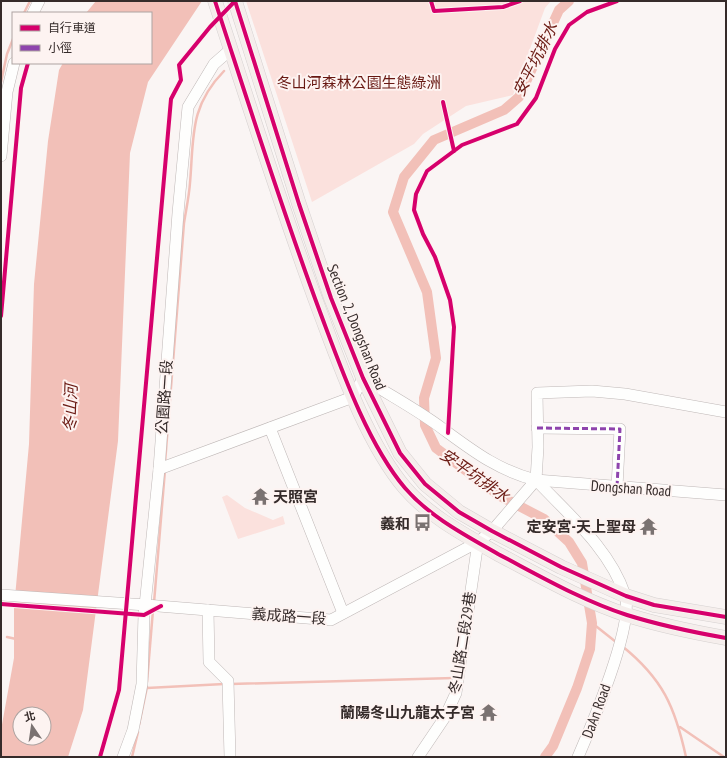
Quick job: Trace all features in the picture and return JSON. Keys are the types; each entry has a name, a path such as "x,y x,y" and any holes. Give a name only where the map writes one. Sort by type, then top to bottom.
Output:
{"main road":[{"name":"Section 2, Dongshan Road","path":"215,1 230,50 307,276 353,396 385,463 405,488 426,509 478,542 554,584 598,604 625,620 726,638"},
{"name":"Section 2, Dongshan Road","path":"235,1 314,251 363,378 400,453 425,484 459,512 561,567 626,596 654,605 726,617"}],"street":[{"path":"34,12 39,1"},
{"name":"公園路一段","path":"123,757 133,730 142,684 146,605 159,469 178,213 188,107 214,64 230,50"},
{"path":"1,156 7,92 14,64"},
{"path":"159,469 353,396 363,378"},
{"name":"Dongshan Road","path":"363,378 492,463 514,475 536,480 726,495"},
{"path":"626,596 613,570 601,552 536,480 538,428 537,393 592,391 625,394 726,412"},
{"path":"270,428 343,613"},
{"path":"538,428 620,430 617,487"},
{"name":"義成路一段","path":"1,595 331,620 478,542 492,531 536,480"},
{"name":"冬山路二段29巷","path":"418,757 445,717 456,693 478,542"},
{"name":"DaAn Road","path":"578,757 613,664 625,620 626,596"},
{"path":"208,610 209,662 228,681 230,757"}],"green space":[{"name":"冬山河森林公園生態綠洲","path":"246,1 551,1 545,8 513,95 466,106 423,134 414,144 312,202"},
{"path":"227,495 245,508 273,520 283,516 285,524 238,539 222,497"}],"water":[{"name":"冬山河","path":"96,1 202,1 148,82 130,153 118,441 83,710 68,757 1,757 1,730 14,658 14,608 29,444 34,284 48,141 59,70 62,64 152,64 152,12 87,12"}],"waterway":[{"path":"24,12 30,1"},
{"name":"安平坑排水","path":"545,757 553,746 577,688 590,649 592,623 582,563 569,542 544,519 500,496 436,448 425,425 424,398 436,358 427,292 393,212 404,177 434,140 504,110 519,97 559,10 569,1"},
{"path":"1,82 7,54 12,42"},
{"path":"165,463 184,223 190,188 195,123 204,97 224,71"},
{"path":"154,603 165,470"},
{"path":"147,682 153,610"},
{"path":"592,623 616,642"},
{"path":"7,637 16,639"},
{"path":"622,646 648,670 665,695 677,723 686,757"},
{"path":"231,684 454,678"},
{"path":"147,688 224,684"},
{"path":"139,725 147,687"},
{"path":"680,727 724,757"},
{"path":"132,757 138,732"}],"marked path":[{"path":"537,428 620,429 617,487"}],"cycle path":[{"path":"215,1 279,196 337,357 367,427 391,470 405,488 425,508 461,532 498,554 577,595 639,619 726,638"},
{"path":"235,1 299,204 331,298 363,378 400,453 425,484 459,512 561,567 626,596 654,605 726,617"},
{"path":"100,757 119,690 171,99 181,80 179,65 210,27 235,1"},
{"path":"431,1 434,11 503,7 520,1"},
{"path":"448,433 454,327 450,300 435,257 423,234 414,210 416,194 427,171 462,145 517,124 536,98 555,49 569,25 587,12 617,1"},
{"path":"1,316 21,88 28,64"},
{"path":"443,102 454,151"},
{"path":"1,604 144,615 161,606"}],"place":[{"name":"天照宮","path":"260,496"},
{"name":"義和","path":"423,523"},
{"name":"定安宮-天上聖母","path":"649,526"},
{"name":"蘭陽冬山九龍太子宮","path":"488,712"}]}
